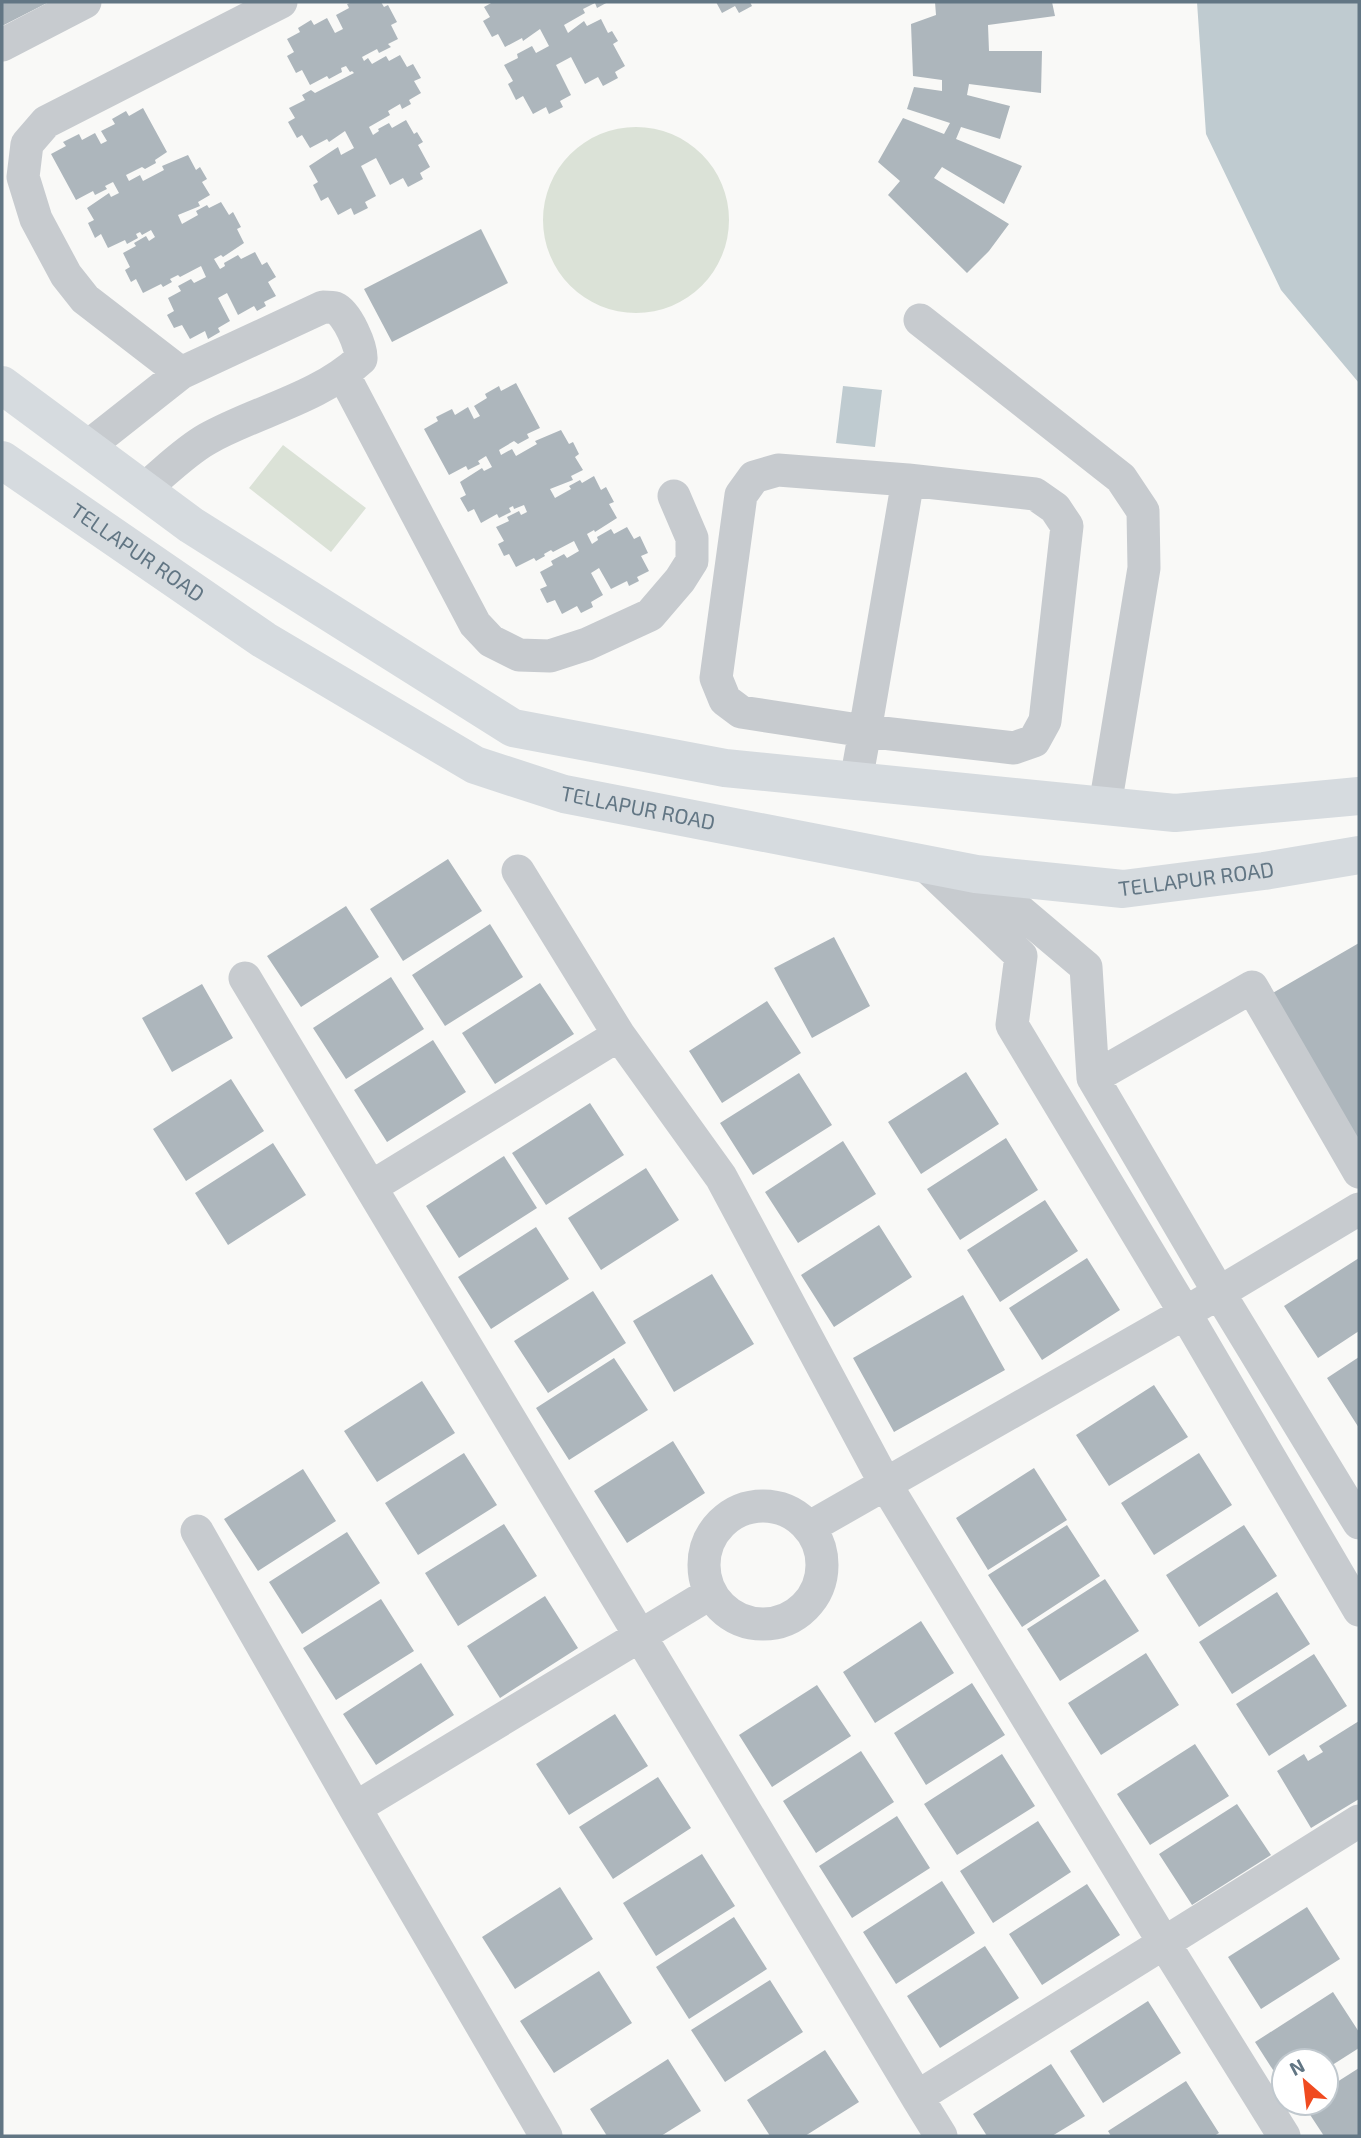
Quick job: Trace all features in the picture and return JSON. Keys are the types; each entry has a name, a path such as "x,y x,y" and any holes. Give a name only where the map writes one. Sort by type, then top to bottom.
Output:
{"street":[{"path":"2,46 85,2"},
{"path":"181,373 85,299 66,275 36,219 23,177 27,144 46,122 282,2"},
{"path":"86,447 181,373 323,307 334,307 341,313 362,351 361,359 343,374 296,399 205,440 143,490"},
{"path":"920,320 1121,478 1143,511 1144,568 1105,806"},
{"path":"343,374 475,624 491,641 519,655 550,656 587,644 650,615 680,580 692,561 692,537 674,496"},
{"path":"2,385 191,525 513,728 725,768 1175,813 1359,796"},
{"name":"TELLAPUR ROAD","path":"2,460 264,640 475,765 564,794 976,874 1123,889 1264,871 1359,855"},
{"path":"778,470 908,480 1035,494 1055,508 1067,526 1045,721 1034,741 1014,748 865,731 741,712 725,700 716,678 741,495 754,477 778,470"},
{"path":"856,781 908,480"},
{"path":"922,862 1021,956 1012,1025 1359,1610"},
{"path":"518,871 619,1035 721,1177 887,1485 1284,2136"},
{"path":"976,874 1086,967 1093,1078 1218,1292 1359,1523"},
{"path":"245,978 941,2136"},
{"path":"1093,1078 1251,987 1359,1172"},
{"path":"371,1186 619,1035"},
{"path":"810,1527 1185,1313 1359,1209"},
{"path":"755,1506 776,1507 795,1514 810,1527 820,1545 823,1566 819,1586 808,1603 792,1616 775,1623 756,1624 730,1613 711,1593 705,1575 705,1557 710,1539 721,1524 736,1512 755,1506"},
{"path":"197,1531 546,2136"},
{"path":"355,1808 711,1593"},
{"path":"917,2097 1359,1821"}],"shaded area":[{"path":"1197,2 1359,2 1359,383 1281,290 1206,134"},
{"path":"636,127 654,128 672,134 688,142 702,154 714,168 722,184 728,202 728,238 722,256 714,272 702,286 688,298 672,306 654,312 636,313 618,312 600,306 584,298 570,286 558,272 550,256 544,238 543,220 544,202 550,184 558,168 570,154 584,142 600,134 618,128"},
{"path":"843,386 882,390 875,447 836,443"},
{"path":"283,445 366,508 331,552 249,488"}],"building":[{"path":"2,2 49,2 2,26"},
{"path":"381,2 384,7 388,5 397,22 391,25 398,39 388,44 391,47 379,53 377,49 362,57 364,61 368,58 372,64 386,56 389,61 400,55 407,67 413,64 421,78 414,81 421,93 409,100 411,104 402,109 400,104 388,111 390,115 369,127 373,135 389,123 392,128 406,120 414,134 417,132 423,142 418,145 430,167 420,173 423,179 408,187 403,178 390,185 376,158 361,166 376,196 365,202 368,208 354,215 351,208 338,215 328,197 321,201 313,185 318,182 309,166 338,147 341,155 354,148 345,131 329,142 327,139 310,148 302,135 297,138 288,122 295,118 289,108 305,100 302,95 311,90 315,93 354,73 346,66 341,68 342,72 329,79 327,76 310,85 302,70 296,73 287,56 294,52 287,39 300,32 298,28 311,20 314,25 327,18 335,33 343,29 336,15 349,8 347,4"},
{"path":"493,2 608,2 597,8 595,3 583,9 585,13 564,25 568,33 584,21 587,26 601,19 608,33 612,31 618,41 613,44 625,66 615,72 618,78 603,86 598,77 585,84 571,57 556,65 571,95 560,101 563,107 549,114 546,107 533,114 523,96 516,100 508,84 513,81 504,65 532,46 536,53 549,46 540,29 523,41 522,38 505,47 498,34 492,37 483,21 490,17 484,7"},
{"path":"716,2 750,2 752,6 739,13 735,6 722,13"},
{"path":"935,2 1052,2 1055,16 988,25 989,51 1042,51 1041,93 969,84 967,95 1010,106 1000,139 961,127 956,139 1022,166 1004,204 942,167 934,178 1009,224 989,251 967,273 888,195 900,181 878,162 903,118 944,134 950,123 907,109 914,87 942,91 942,80 913,76 911,24 936,15"},
{"path":"143,108 167,152 155,160 156,163 126,175 129,181 140,175 143,181 164,170 162,166 188,155 196,170 200,167 207,179 202,182 210,195 198,202 200,206 178,215 182,224 198,215 196,211 221,202 229,215 233,212 241,227 237,229 244,243 223,257 221,255 214,259 220,269 225,266 224,263 238,255 241,259 255,252 262,265 267,262 276,277 268,282 276,296 264,302 266,306 257,311 254,306 238,315 227,293 218,298 230,321 218,328 220,332 208,339 205,331 190,339 182,325 174,328 167,315 174,311 168,298 181,291 178,286 191,279 194,283 206,277 201,266 170,279 172,282 163,287 161,284 143,293 136,279 131,282 125,270 130,267 123,253 146,236 149,241 155,237 151,230 142,235 140,232 136,234 138,238 127,244 125,240 108,248 101,234 95,238 88,223 94,220 87,208 109,193 111,197 119,193 113,182 105,186 107,189 95,195 93,191 76,200 51,154 66,146 63,142 79,134 82,140 95,133 101,144 107,141 101,131 115,124 112,119 126,111 129,116"},
{"path":"481,229 508,283 392,342 364,289"},
{"path":"516,383 540,428 527,434 529,438 518,444 514,441 499,450 501,455 512,449 516,456 537,444 535,441 561,430 569,444 573,442 579,454 575,457 583,470 571,476 573,480 550,489 555,498 571,489 569,486 594,476 601,490 606,487 614,502 609,504 617,518 587,534 592,544 598,540 597,537 611,529 614,534 627,527 634,539 640,536 648,553 641,556 649,571 637,577 639,581 629,586 627,581 611,589 599,568 591,573 603,595 591,602 593,607 581,613 577,606 562,614 555,600 547,603 540,589 547,586 540,572 553,565 551,561 564,554 567,558 579,551 574,541 553,552 551,550 536,561 534,558 516,567 509,554 504,556 498,544 504,541 496,527 509,521 507,517 519,511 521,515 527,512 524,505 514,509 513,506 509,508 511,512 499,518 497,514 481,523 474,509 468,512 460,498 466,495 460,482 482,468 484,471 492,467 486,456 478,461 480,464 468,470 466,466 449,475 424,429 438,421 436,417 452,409 455,415 468,407 474,419 480,416 474,406 487,398 485,394 499,386 501,391"},
{"path":"448,859 482,911 403,961 370,909"},
{"path":"346,906 379,957 301,1007 267,956"},
{"path":"490,924 523,977 445,1026 412,975"},
{"path":"834,937 870,1006 812,1038 774,968"},
{"path":"1359,943 1359,1136 1354,1139 1271,994"},
{"path":"391,977 424,1029 346,1079 313,1028"},
{"path":"540,983 574,1034 495,1084 462,1033"},
{"path":"202,984 233,1038 172,1072 142,1018"},
{"path":"767,1001 801,1053 722,1103 689,1051"},
{"path":"433,1040 466,1092 387,1142 354,1090"},
{"path":"966,1072 999,1124 921,1174 888,1122"},
{"path":"799,1073 832,1125 753,1175 720,1123"},
{"path":"231,1079 264,1131 186,1181 153,1129"},
{"path":"590,1103 624,1155 546,1205 512,1153"},
{"path":"1006,1138 1038,1190 960,1240 927,1189"},
{"path":"843,1141 876,1194 798,1243 765,1192"},
{"path":"273,1143 306,1195 228,1245 195,1193"},
{"path":"504,1156 537,1208 459,1258 426,1206"},
{"path":"646,1168 679,1220 601,1270 568,1218"},
{"path":"1045,1200 1078,1251 1000,1302 967,1250"},
{"path":"879,1225 912,1277 834,1327 801,1275"},
{"path":"536,1227 569,1279 491,1329 458,1277"},
{"path":"1087,1258 1120,1310 1042,1360 1009,1308"},
{"path":"1359,1258 1359,1331 1318,1358 1284,1306"},
{"path":"712,1274 754,1344 674,1392 633,1321"},
{"path":"593,1291 626,1343 548,1393 514,1341"},
{"path":"963,1295 1005,1370 894,1432 853,1358"},
{"path":"1359,1357 1359,1428 1327,1378"},
{"path":"614,1358 648,1410 569,1460 536,1408"},
{"path":"422,1381 455,1433 377,1482 344,1431"},
{"path":"1154,1385 1188,1437 1109,1486 1076,1435"},
{"path":"673,1441 705,1493 627,1543 594,1491"},
{"path":"464,1453 497,1505 418,1555 385,1503"},
{"path":"1199,1453 1232,1505 1154,1555 1121,1503"},
{"path":"1034,1468 1067,1520 988,1570 956,1518"},
{"path":"303,1469 336,1521 258,1571 224,1519"},
{"path":"504,1524 537,1576 458,1626 425,1573"},
{"path":"1067,1525 1100,1576 1022,1627 988,1575"},
{"path":"1244,1525 1277,1576 1199,1627 1166,1575"},
{"path":"347,1532 380,1583 302,1634 269,1582"},
{"path":"1105,1579 1139,1631 1060,1681 1027,1629"},
{"path":"1277,1592 1310,1644 1232,1694 1199,1642"},
{"path":"545,1596 578,1648 500,1698 467,1646"},
{"path":"381,1599 414,1651 336,1700 303,1648"},
{"path":"921,1621 954,1673 875,1723 843,1672"},
{"path":"1146,1653 1179,1705 1101,1755 1068,1703"},
{"path":"1314,1654 1347,1706 1269,1756 1236,1704"},
{"path":"421,1663 454,1715 376,1765 343,1714"},
{"path":"972,1683 1005,1735 926,1785 894,1733"},
{"path":"817,1685 851,1736 772,1787 739,1735"},
{"path":"615,1714 648,1766 569,1815 536,1764"},
{"path":"1359,1721 1359,1799 1311,1828 1277,1771 1304,1754 1308,1761 1323,1752 1319,1746"},
{"path":"1195,1744 1229,1796 1150,1845 1117,1794"},
{"path":"861,1751 894,1802 816,1853 783,1801"},
{"path":"1002,1754 1035,1806 957,1855 924,1804"},
{"path":"658,1777 691,1828 613,1879 579,1827"},
{"path":"1237,1804 1271,1855 1192,1905 1159,1854"},
{"path":"897,1816 930,1868 852,1918 819,1866"},
{"path":"1038,1821 1071,1872 993,1923 960,1871"},
{"path":"702,1854 735,1906 656,1956 623,1903"},
{"path":"942,1881 975,1933 896,1984 863,1932"},
{"path":"1087,1884 1120,1935 1042,1985 1009,1934"},
{"path":"560,1887 593,1939 515,1989 482,1937"},
{"path":"1307,1907 1340,1959 1261,2009 1228,1957"},
{"path":"734,1917 767,1969 689,2019 656,1967"},
{"path":"985,1946 1019,1998 940,2048 907,1996"},
{"path":"599,1971 632,2023 554,2073 520,2021"},
{"path":"770,1980 803,2032 725,2082 691,2030"},
{"path":"1333,1992 1359,2032 1359,2048 1340,2060 1340,2047 1270,2047 1270,2065 1255,2042"},
{"path":"1148,2001 1181,2053 1103,2103 1070,2051"},
{"path":"825,2050 859,2102 805,2136 770,2136 747,2100"},
{"path":"668,2059 701,2111 661,2136 607,2136 590,2109"},
{"path":"1051,2064 1085,2116 1052,2136 987,2136 973,2114"},
{"path":"1359,2068 1359,2136 1324,2136 1312,2117 1340,2117 1340,2080"},
{"path":"1186,2081 1219,2133 1214,2136 1111,2136 1108,2131"}]}
